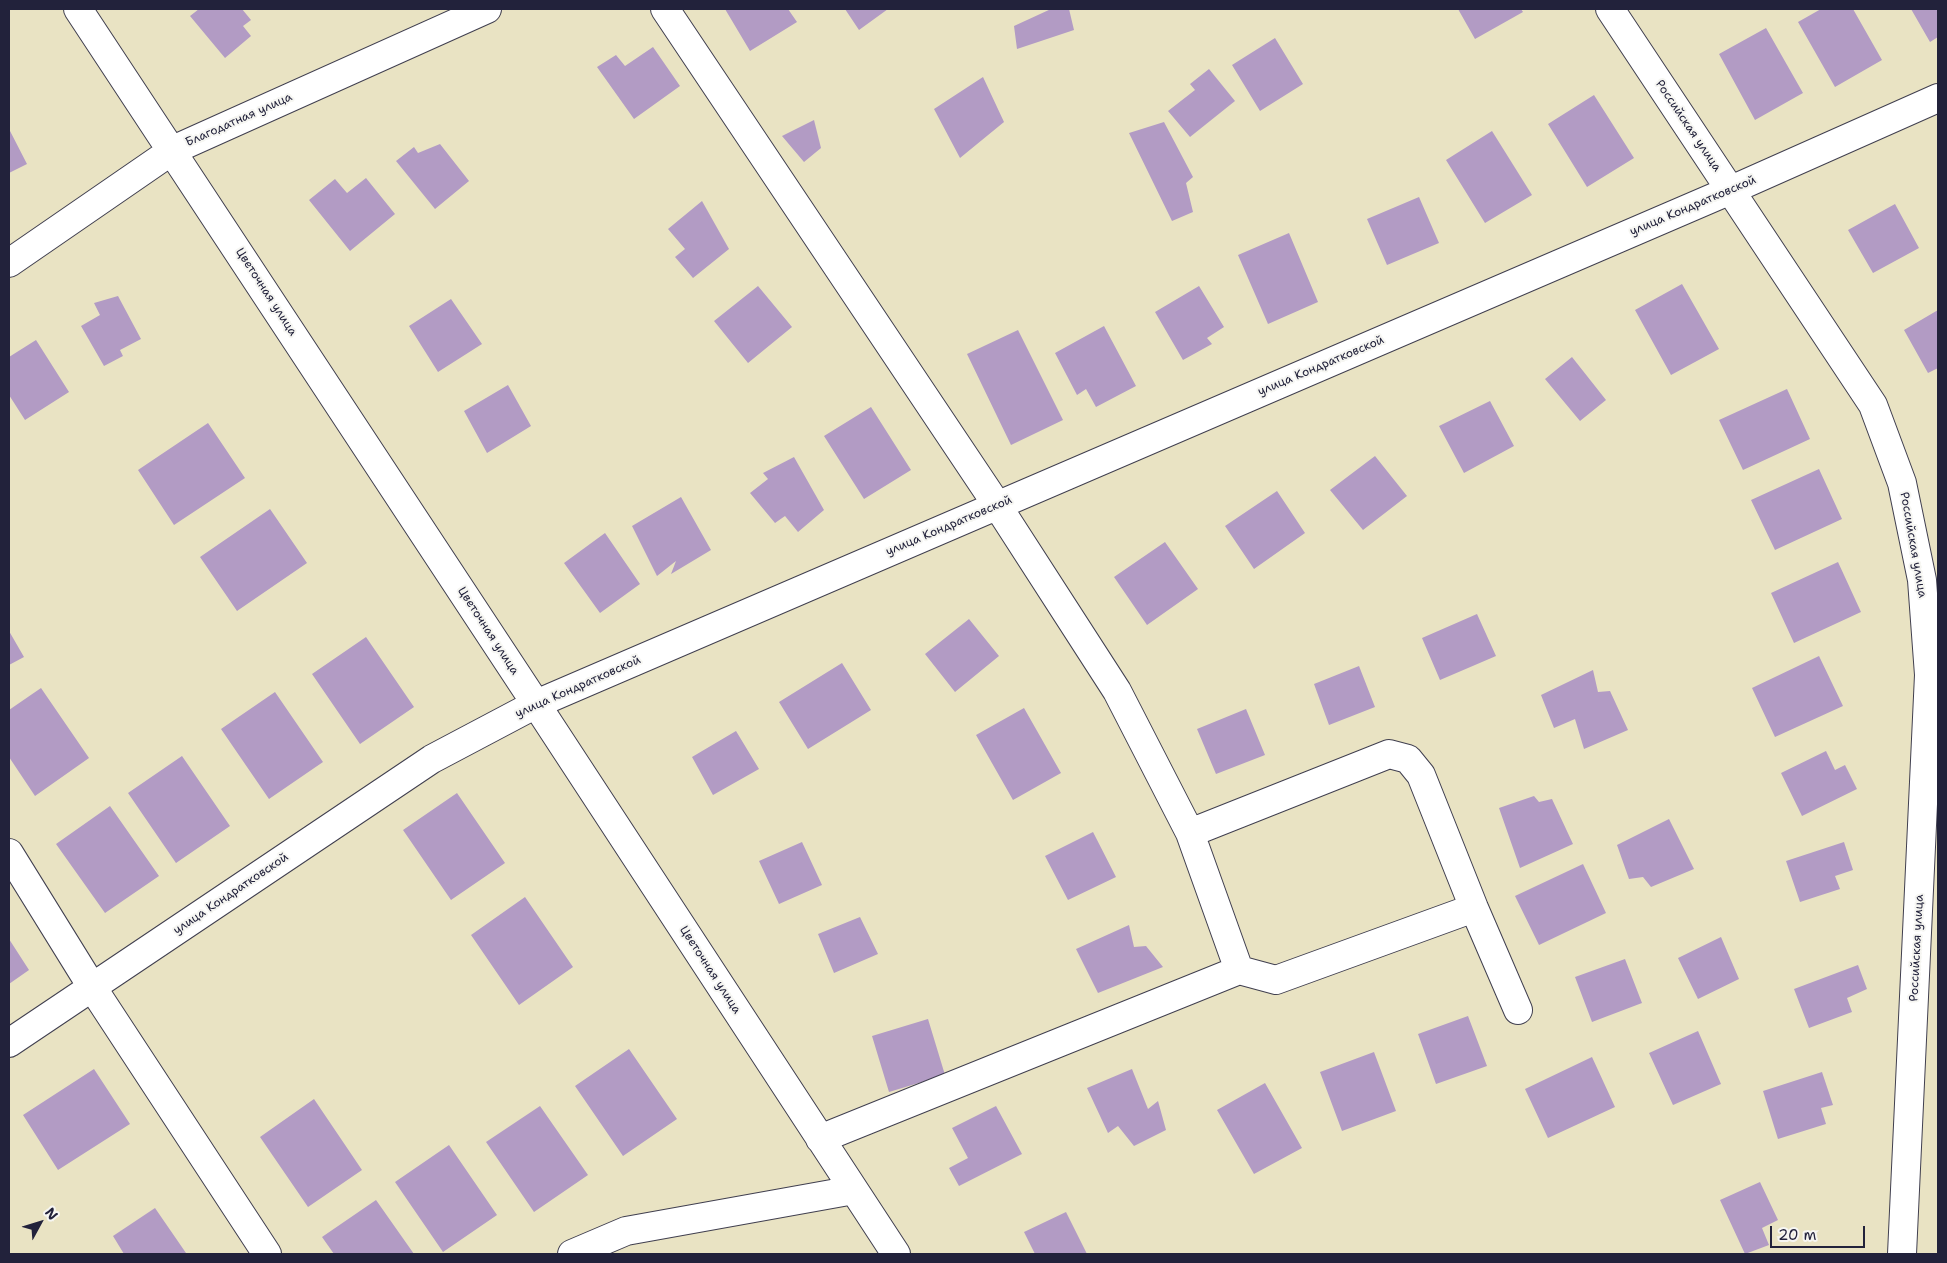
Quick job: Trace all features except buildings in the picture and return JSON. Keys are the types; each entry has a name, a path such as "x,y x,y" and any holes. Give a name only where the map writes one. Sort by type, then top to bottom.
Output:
{"street":[{"name":"Цветочная улица","path":"78,9 896,1254"},
{"name":"Благодатная улица","path":"9,263 172,150 487,9"},
{"path":"664,9 997,505 1116,691 1190,834 1239,970"},
{"name":"Российская улица","path":"1610,9 1873,405 1902,483 1922,580 1929,675 1902,1254"},
{"name":"улица Кондратковской","path":"9,1043 432,758 536,704 1731,190 1938,98"},
{"path":"1190,834 1389,754 1408,759 1421,775 1474,908 1518,1010"},
{"path":"9,853 92,987 267,1254"},
{"path":"820,1138 1239,970 1276,980 1474,908"},
{"path":"572,1254 626,1231 854,1190"}]}
